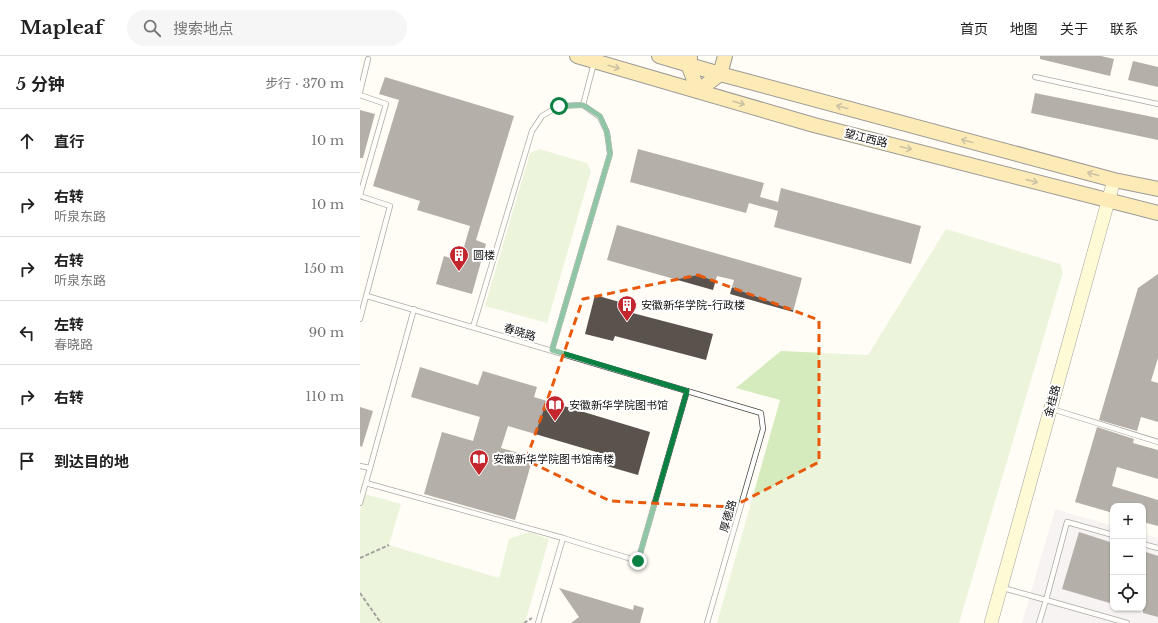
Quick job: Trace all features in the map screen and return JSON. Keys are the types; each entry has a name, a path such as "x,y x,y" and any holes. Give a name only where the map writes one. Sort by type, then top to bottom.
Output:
{"main road":[{"name":"望江西路","path":"577,56 814,125 1158,213"},
{"path":"659,56 689,60 720,74 1114,180 1158,189"},
{"path":"689,60 698,91 720,74 725,56"}],"street":[{"name":"金桂路","path":"991,623 1114,180"}],"lane":[{"path":"360,92 368,59"},
{"path":"583,105 594,61"},
{"path":"1034,77 1158,104"},
{"path":"360,96 386,104 360,195 390,206 360,319"},
{"path":"473,327 532,131 542,116 559,106 583,105 600,116 607,132 610,154 552,350"},
{"name":"春晓路","path":"367,296 761,413"},
{"path":"360,503 414,309"},
{"path":"366,482 638,561 687,391"},
{"path":"1050,409 1158,442"},
{"name":"厚德路","path":"707,623 763,429 761,413"},
{"path":"360,466 370,468"},
{"path":"1039,623 1067,522 1110,534"},
{"path":"538,623 563,538"},
{"path":"1146,545 1158,548"},
{"path":"1001,588 1127,623"}],"path":[{"path":"360,558 389,545"},
{"path":"360,594 381,623"}],"highlighted area":[{"path":"698,275 819,320 819,462 732,507 610,501 526,460 583,299"}],"shaded area":[{"path":"1055,509 1110,525 1110,611 1146,611 1146,535 1158,538 1158,623 1022,623"}],"green space":[{"path":"539,149 587,163 591,171 547,323 485,306 530,153"},
{"path":"946,229 1060,264 1063,272 959,623 717,623 780,400 736,388 781,351 868,355"},
{"path":"365,494 401,504 389,545 499,578 509,539 529,532 549,539 525,623 360,623 360,512"}],"building":[{"path":"1040,56 1101,56 1114,59 1110,76 1040,59"},
{"path":"1133,61 1158,67 1158,87 1128,80"},
{"path":"385,77 514,116 476,240 486,244 472,294 436,284 444,256 460,261 470,226 417,210 420,201 373,186 399,100 379,94"},
{"path":"1035,93 1158,118 1158,140 1031,113"},
{"path":"360,110 375,114 363,158 360,158"},
{"path":"638,149 764,183 760,197 778,202 781,188 921,226 911,264 774,227 778,211 749,203 746,213 630,182"},
{"path":"617,225 802,278 793,312 730,294 734,280 717,276 713,290 607,260"},
{"path":"1158,274 1158,358 1151,381 1158,383 1158,422 1141,417 1137,431 1099,420 1138,288"},
{"name":"安徽新华学院-行政楼","path":"595,295 623,303 621,310 713,334 706,360 615,336 613,341 585,334"},
{"path":"420,367 478,385 483,371 537,387 534,397 650,432 638,475 600,464 603,454 508,426 501,448 533,457 515,520 424,494 442,432 473,441 480,417 411,397"},
{"path":"360,407 373,411 362,447 360,446"},
{"path":"1097,427 1134,439 1133,443 1158,450 1158,479 1117,467 1112,486 1158,500 1158,526 1146,523 1146,503 1110,503 1110,512 1075,502"},
{"path":"1079,532 1110,542 1110,603 1062,589"},
{"path":"1146,552 1158,556 1158,617 1143,613 1143,611 1146,611"},
{"path":"559,588 633,610 634,605 644,608 640,623 571,623 579,617"}],"place":[{"name":"圆楼","path":"459,272"},
{"name":"安徽新华学院-行政楼","path":"627,322"},
{"name":"安徽新华学院图书馆","path":"555,422"},
{"name":"安徽新华学院图书馆南楼","path":"479,476"}],"route":[{"path":"559,106 583,105 600,116 607,132 610,154 552,350 687,391 638,561"}]}
